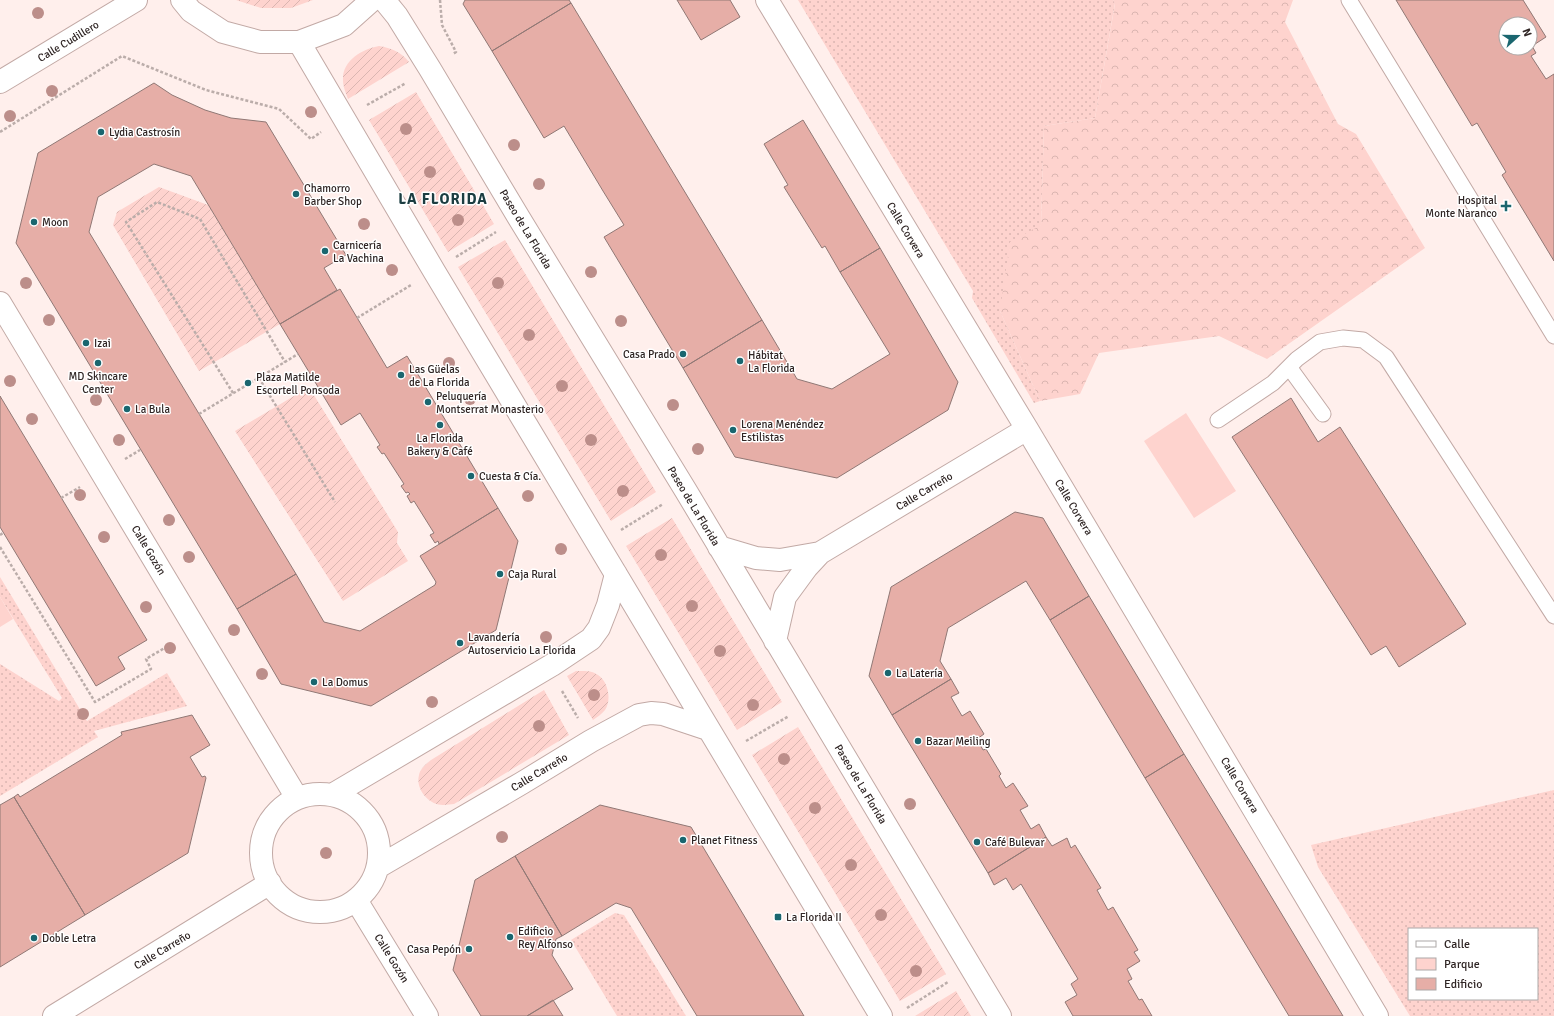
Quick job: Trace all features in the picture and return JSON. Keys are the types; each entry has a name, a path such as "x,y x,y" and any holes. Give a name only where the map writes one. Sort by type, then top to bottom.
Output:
{"street":[{"name":"Calle Cudillero","path":"0,82 136,0"},
{"path":"182,0 191,11 223,32 260,42 299,42 344,25 372,0"},
{"name":"Paseo de La Florida","path":"384,0 397,16 430,69 686,491 718,547 1000,1016"},
{"name":"Calle Corvera","path":"767,0 1027,428 1377,1016"},
{"path":"299,42 434,271 881,1016"},
{"name":"Calle Gozón","path":"0,303 297,798"},
{"name":"Calle Carreño","path":"820,553 1027,428"},
{"path":"718,547 756,558 780,560 820,553"},
{"path":"775,641 786,597 807,567 820,553"},
{"path":"332,795 548,668 591,639 599,628 608,605 616,574"},
{"name":"Calle Carreño","path":"378,866 522,783 591,740 639,715 651,713 674,716 708,729"},
{"path":"312,794 332,795 357,807 374,828 379,850 378,866 367,889 356,900 336,910 316,912 298,908 283,899 267,879 261,858 263,838 269,822 281,808 297,798 312,794"},
{"name":"Calle Carreño","path":"54,1016 270,883"},
{"name":"Calle Gozón","path":"356,900 427,1016"}],"lane":[{"path":"1349,0 1554,336"},
{"path":"1218,420 1273,383 1289,367 1320,342 1342,338 1363,340 1386,357 1554,616"},
{"path":"1289,367 1322,414"}],"path":[{"path":"0,132 122,56 206,90 280,109 310,139 344,118"},
{"path":"233,393 126,222 157,202 200,219 285,362"},
{"path":"357,318 519,218"},
{"path":"199,414 298,354"},
{"path":"259,378 335,502"},
{"path":"598,545 686,491"},
{"path":"0,535 4,533"},
{"path":"0,547 95,702 151,669 146,659 196,628"},
{"path":"548,668 591,740"},
{"path":"724,754 811,702"},
{"path":"905,1009 971,968"}],"green space":[{"path":"236,0 313,0 291,8 261,8"},
{"path":"798,0 1113,0 1115,3 1095,118 1044,126 1041,225 1000,311 1040,401 1034,403 972,298 973,291"},
{"path":"1113,0 1293,0 1285,22 1338,124 1356,134 1425,248 1267,359 1219,336 1099,353 1080,394 1040,401 1000,311 1010,242 1041,225 1044,126 1095,118 1115,4"},
{"path":"379,46 396,51 409,62 348,99 343,83 346,67 354,57 360,53"},
{"path":"416,92 494,224 448,252 369,120"},
{"path":"159,187 208,205 280,324 199,371 113,225 117,212"},
{"path":"505,240 656,492 611,521 458,267"},
{"path":"309,387 398,532 397,543 408,561 343,601 235,431"},
{"path":"1186,413 1236,491 1194,518 1144,441"},
{"path":"672,518 782,702 737,730 626,546"},
{"path":"0,577 87,721 167,673 187,706 94,731 98,737 0,796 0,664 59,701 62,698 0,597"},
{"path":"0,597 13,619 0,627"},
{"path":"576,671 596,673 604,682 608,691 608,701 605,710 593,720 567,676"},
{"path":"544,690 569,735 454,804 439,805 429,800 425,796 421,791 418,781 421,771 427,763"},
{"path":"798,727 946,974 900,1001 752,755"},
{"path":"1554,790 1554,1016 1410,1016 1318,867 1311,845"},
{"path":"615,913 624,915 686,1016 617,1016 571,940"},
{"path":"956,991 971,1016 915,1016"}],"building":[{"path":"465,0 569,0 571,3 492,51 463,4"},
{"path":"677,0 730,0 740,17 701,40"},
{"path":"1396,0 1523,0 1533,16 1498,16 1498,56 1531,56 1546,79 1554,74 1554,261 1502,175 1506,172 1477,123 1472,126"},
{"path":"571,3 762,320 683,368 604,237 624,225 564,126 544,138 492,51"},
{"path":"1538,24 1546,37 1538,42"},
{"path":"154,83 172,95 205,110 231,118 266,122 346,255 324,268 337,290 280,324 191,176 154,164 98,197 89,232 296,574 237,609 16,243 38,153"},
{"path":"803,120 880,248 840,272 825,246 822,248 784,187 788,185 764,144"},
{"name":"Hábitat La Florida","path":"880,248 958,382 948,410 837,478 735,457 683,368 762,320 797,379 832,389 890,354 840,272"},
{"path":"340,289 387,368 407,356 498,508 439,544 438,541 435,543 430,535 434,533 414,501 411,503 407,496 410,494 408,492 406,493 401,486 404,484 384,453 382,454 377,447 380,445 360,413 341,425 280,324"},
{"path":"0,396 147,640 118,657 125,669 96,686 0,527"},
{"path":"1291,398 1318,442 1340,427 1466,624 1399,667 1386,646 1371,655 1232,437"},
{"path":"498,508 518,541 496,630 371,706 281,684 237,609 296,574 324,622 360,631 435,585 436,582 420,556"},
{"path":"1015,512 1043,518 1089,596 1050,620 1026,581 948,628 940,661 951,679 892,715 869,676 891,587"},
{"path":"1089,596 1184,754 1145,778 1050,620"},
{"path":"951,679 959,693 951,697 962,716 970,711 984,734 977,739 983,750 986,749 1001,774 999,776 1006,788 1013,783 1028,806 1020,810 1031,829 1039,824 1046,837 988,873 892,715"},
{"path":"192,715 210,745 190,757 202,777 205,776 206,778 188,853 85,915 14,797 18,794 20,797 122,735 121,732"},
{"path":"1184,754 1343,1016 1289,1016 1145,778"},
{"path":"14,797 85,915 0,967 0,805"},
{"path":"600,805 691,827 804,1016 697,1016 631,908 616,903 562,936 515,856"},
{"path":"1046,837 1052,846 1067,838 1071,848 1075,845 1101,888 1097,890 1108,910 1113,907 1138,950 1134,952 1140,961 1127,969 1132,979 1128,981 1139,1000 1142,999 1152,1016 1073,1016 1065,1002 1077,995 1071,984 1078,979 1021,884 1013,890 1006,878 994,885 988,873"},
{"name":"Edificio Rey Alfonso","path":"515,856 562,936 556,939 552,955 573,989 527,1016 481,1016 453,970 475,880"},
{"path":"553,1000 563,1016 527,1016"}],"place":[{"name":"Lydia Castrosín","path":"101,132"},
{"name":"Chamorro Barber Shop","path":"296,194"},
{"name":"Hospital Monte Naranco","path":"1506,206"},
{"name":"Moon","path":"34,222"},
{"name":"Carnicería La Vachina","path":"325,251"},
{"name":"Izai","path":"86,343"},
{"name":"Casa Prado","path":"683,354"},
{"name":"Hábitat La Florida","path":"740,361"},
{"name":"MD Skincare Center","path":"98,363"},
{"name":"Las Güelas de La Florida","path":"401,375"},
{"name":"Plaza Matilde Escortell Ponsoda","path":"248,383"},
{"name":"Peluquería Montserrat Monasterio","path":"428,402"},
{"name":"La Bula","path":"127,409"},
{"name":"La Florida Bakery & Café","path":"440,425"},
{"name":"Lorena Menéndez Estilistas","path":"733,430"},
{"name":"Cuesta & Cía.","path":"471,476"},
{"name":"Caja Rural","path":"500,574"},
{"name":"Lavandería Autoservicio La Florida","path":"460,643"},
{"name":"La Latería","path":"888,673"},
{"name":"La Domus","path":"314,682"},
{"name":"Bazar Meiling","path":"918,741"},
{"name":"Planet Fitness","path":"683,840"},
{"name":"Café Bulevar","path":"977,842"},
{"name":"La Florida II","path":"778,917"},
{"name":"Edificio Rey Alfonso","path":"510,937"},
{"name":"Doble Letra","path":"34,938"},
{"name":"Casa Pepón","path":"469,949"}],"district":[{"name":"LA FLORIDA","path":"443,199"}]}
